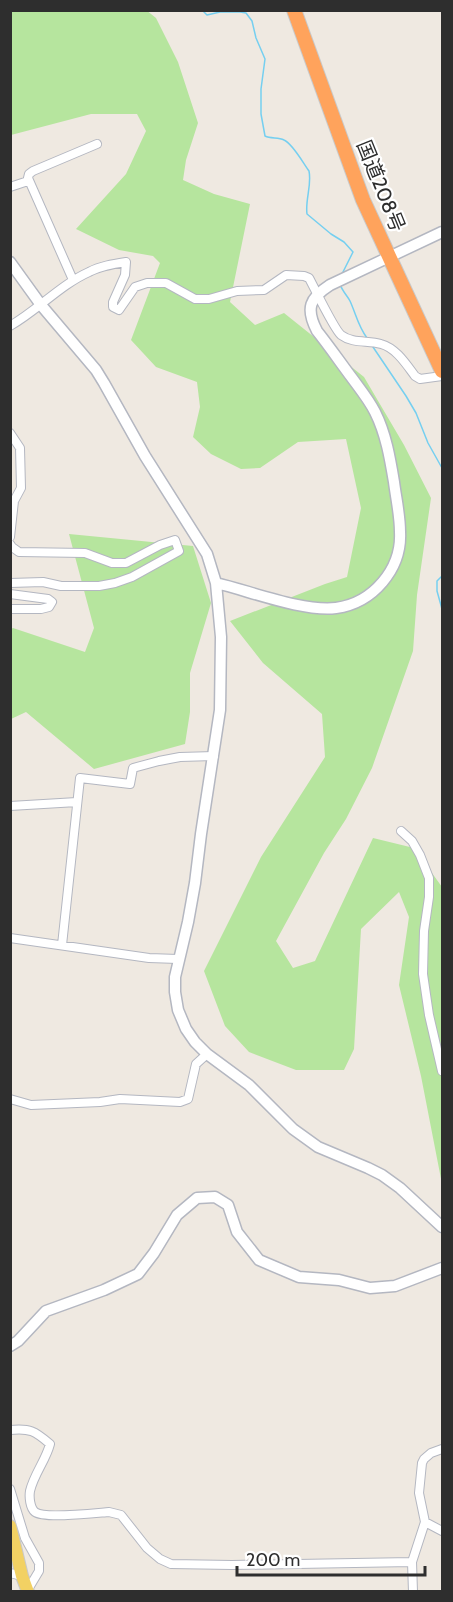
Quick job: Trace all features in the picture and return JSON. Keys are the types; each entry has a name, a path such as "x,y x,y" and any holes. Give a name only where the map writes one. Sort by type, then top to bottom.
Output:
{"highway":[{"name":"国道208号","path":"294,10 363,200 442,371"}],"main road":[{"path":"10,1526 16,1575 28,1591"}],"street":[{"path":"73,280 28,181 29,174 97,144"},
{"path":"10,188 28,181"},
{"path":"216,583 292,604 314,608 334,608 357,602 385,580 398,553 401,534 387,443 375,410 317,331 311,320 310,311 312,302 318,293 330,285 442,232"},
{"path":"10,262 41,305 104,382 145,456 207,554 216,583 220,628 220,710 195,883 175,977 178,1010 186,1029 207,1054 249,1085 293,1129 318,1147 382,1175 400,1188 442,1227"},
{"path":"10,326 26,317 73,280 90,271 126,262 125,274 113,302 113,307 119,310 135,287 147,283 165,283 195,298 209,298 237,291 264,290 286,275 304,276 309,278 340,334 351,341 385,345 420,379 442,376"},
{"path":"10,537 14,501 21,488 20,448 11,435"},
{"path":"10,488 21,488"},
{"path":"10,544 19,552 86,553 112,563 126,563 160,545 176,540 179,551 132,577 115,583 99,586 61,586 43,582 10,583"},
{"path":"10,594 48,599 52,602 49,607 41,609 10,609"},
{"path":"62,945 80,778 130,784 133,768 180,757 214,756"},
{"path":"10,807 77,802"},
{"path":"401,831 412,841 429,878 423,974 429,1015 442,1071"},
{"path":"10,938 148,958 178,959"},
{"path":"10,1099 31,1105 120,1099 180,1102 188,1099 196,1064 207,1054"},
{"path":"10,1346 18,1341 46,1311 104,1290 138,1274 177,1215 197,1198 216,1197 228,1205 237,1232 259,1260 299,1277 339,1280 370,1288 395,1286 442,1268"},
{"path":"10,1430 23,1429 38,1433 50,1444 48,1454 30,1490 32,1510 37,1514 51,1516 118,1513 147,1548 160,1559 171,1564 412,1562"},
{"path":"413,1592 412,1562 425,1522 419,1493 422,1463 431,1454 442,1449"},
{"path":"10,1489 25,1538 39,1563 39,1571 28,1591"},
{"path":"425,1522 442,1530"}],"green space":[{"path":"146,10 156,18 178,62 198,123 186,160 183,180 214,194 250,204 230,302 255,325 284,313 364,377 404,445 431,498 417,595 413,651 372,768 346,819 324,853 276,941 293,968 315,961 373,838 414,848 442,887 442,1184 421,1076 399,985 409,917 399,892 361,929 354,1049 344,1070 296,1070 249,1052 225,1026 204,971 261,857 325,757 322,714 263,663 230,621 347,577 361,508 346,439 298,442 260,468 241,469 211,454 193,437 200,407 197,382 156,367 131,340 160,263 153,256 119,250 76,229 126,174 146,131 137,114 91,114 11,135 11,11"},
{"path":"69,534 193,546 211,603 190,673 190,712 185,744 94,769 26,712 11,719 11,629 85,652 94,628"}],"waterway":[{"path":"202,10 207,15 220,12 246,13 252,21 265,59 261,89 261,114 265,136 287,142 309,171 307,214 344,242 353,252 342,274"},
{"path":"340,284 367,338"},
{"path":"373,347 416,413 428,443 442,468"},
{"path":"442,576 437,581 442,609"}]}
